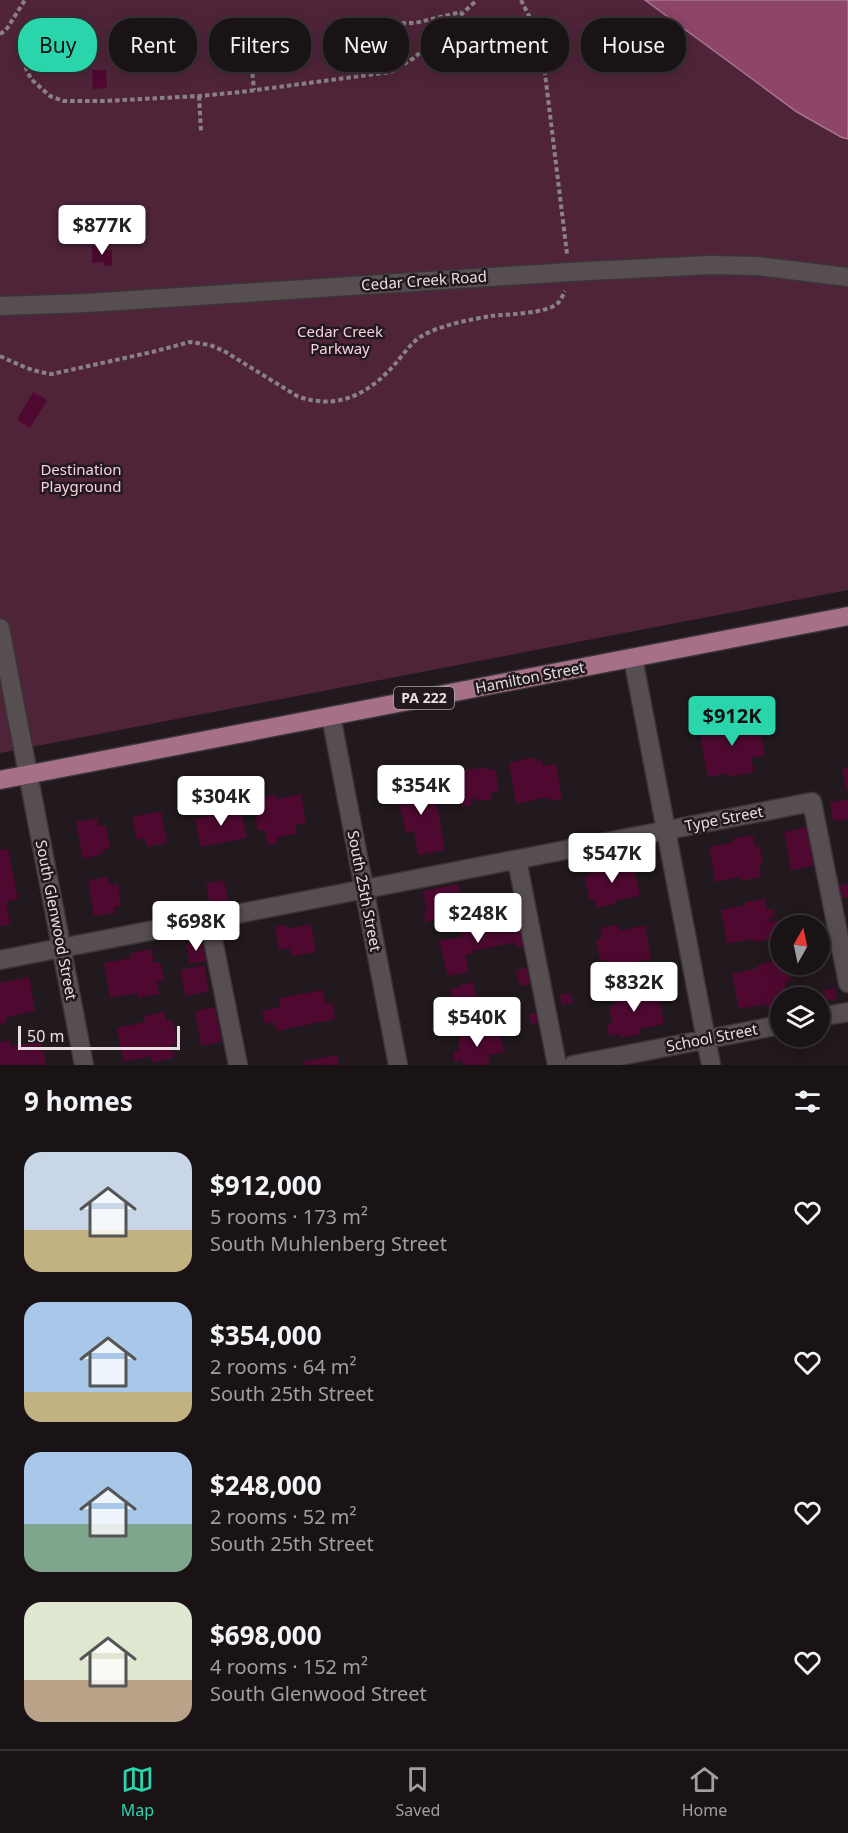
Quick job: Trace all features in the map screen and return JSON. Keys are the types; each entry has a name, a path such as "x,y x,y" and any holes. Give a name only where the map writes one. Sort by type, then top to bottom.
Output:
{"main road":[{"name":"Hamilton Street","path":"0,780 848,616"}],"street":[{"name":"Cedar Creek Road","path":"0,306 87,303 710,265 757,266 848,277"},
{"name":"South Glenwood Street","path":"0,628 84,1065"},
{"path":"633,658 711,1065"},
{"name":"South 25th Street","path":"331,716 398,1065"},
{"name":"Type Street","path":"0,960 812,802 848,983"},
{"path":"517,860 557,1065"},
{"path":"209,920 238,1065"},
{"path":"830,1015 848,1012"},
{"name":"School Street","path":"573,1065 770,1027"}],"path":[{"path":"0,34 6,30 25,0"},
{"path":"28,72 31,79 50,96 64,101 199,96 391,72 414,58 477,0"},
{"path":"0,356 41,373 52,374 190,342 210,345 224,351 297,396 307,400 330,402 355,396 376,384 411,344 432,332 481,318 551,308 559,303 567,284 568,272 542,50 534,26 521,0"},
{"path":"409,23 463,11"},
{"path":"253,72 255,90"},
{"path":"199,96 201,131"}],"green space":[{"name":"Cedar Creek Parkway","path":"0,0 848,0 848,590 0,753"}],"shaded area":[{"path":"645,0 848,0 848,139 797,112 686,30 686,18 669,18"}],"building":[{"path":"106,70 107,88 93,89 92,72"},
{"path":"106,246 106,250 112,250 112,265 104,266 104,262 92,263 92,247"},
{"path":"33,392 47,400 30,428 17,420"},
{"path":"758,716 765,755 751,758 754,772 729,777 728,773 708,777 699,731 717,727 716,724"},
{"path":"534,757 535,761 542,760 543,766 556,764 562,799 550,801 549,797 516,804 509,763"},
{"path":"487,767 488,771 495,769 499,791 491,792 492,799 476,801 476,798 471,799 472,805 462,807 459,800 450,801 446,777 454,775 454,772"},
{"path":"848,767 848,790 846,790 842,768"},
{"path":"433,781 445,850 418,855 414,831 406,833 401,810 390,796 404,784 406,786"},
{"path":"301,794 306,823 295,824 297,834 277,837 278,843 268,845 265,830 258,831 252,800 277,795 278,799"},
{"path":"848,800 848,819 833,821 830,802"},
{"path":"232,807 233,811 241,810 247,838 201,847 195,819 207,816 207,812"},
{"path":"161,811 167,843 147,847 145,838 137,840 132,817"},
{"path":"97,818 98,826 106,825 110,848 102,850 103,854 83,859 76,822"},
{"path":"808,827 815,866 791,870 784,832"},
{"path":"753,835 755,847 760,846 763,864 759,865 761,877 741,881 741,877 715,882 709,847 734,842 734,838"},
{"path":"8,849 18,899 6,902 10,924 0,926 0,850"},
{"path":"633,863 640,896 614,901 615,904 596,908 594,899 590,900 584,876 589,875 588,868 606,864 607,868"},
{"path":"108,877 110,885 118,884 121,906 114,907 115,913 94,916 88,880"},
{"path":"224,880 228,901 210,905 206,884"},
{"path":"458,884 464,915 425,922 424,914 427,913 423,891"},
{"path":"848,884 848,897 840,899 838,886"},
{"path":"765,899 767,910 773,909 774,915 770,915 769,918 770,939 754,942 753,939 727,944 721,910 746,905 745,902"},
{"path":"520,920 523,946 516,947 516,942 472,951 473,954 466,955 468,972 448,976 439,941 462,937 461,929 476,927 477,931"},
{"path":"311,924 316,952 291,956 289,948 279,950 275,927 286,925 287,929"},
{"path":"618,925 619,931 645,925 651,959 626,964 627,968 608,972 606,960 600,961 596,940 602,938 600,928"},
{"path":"202,941 206,961 190,964 186,944"},
{"path":"151,949 154,963 160,962 164,980 157,982 159,994 138,998 137,993 110,998 104,963 131,958 130,953"},
{"path":"770,962 770,975 790,975 791,981 785,982 786,987 770,987 770,1008 767,1008 766,1004 739,1009 732,974 758,968 757,965"},
{"path":"204,965 209,991 186,996 180,970"},
{"path":"527,968 530,984 520,986 516,970"},
{"path":"29,977 35,1011 6,1017 7,1022 0,1024 0,983"},
{"path":"473,982 478,1006 474,1007 476,1016 456,1021 450,989"},
{"path":"835,988 837,999 830,1000 830,989"},
{"path":"630,989 632,995 657,989 664,1024 639,1029 640,1034 621,1038 620,1034 609,1036 607,1024 612,1023 609,1006 615,1005 612,992"},
{"path":"323,990 326,1004 332,1002 335,1019 276,1031 274,1022 265,1024 262,1011 281,1007 279,998"},
{"path":"571,993 573,1003 562,1005 560,995"},
{"path":"215,1007 222,1042 201,1046 195,1011"},
{"path":"165,1012 166,1021 173,1020 177,1044 171,1045 174,1058 152,1062 151,1056 124,1062 117,1028 145,1022 144,1016"},
{"path":"536,1013 538,1023 531,1024 529,1014"},
{"path":"473,1028 475,1037 500,1032 504,1052 488,1055 490,1065 463,1065 462,1060 455,1062 453,1052 459,1050 458,1031"},
{"path":"10,1040 11,1046 41,1041 46,1065 0,1065 0,1042"},
{"path":"337,1055 339,1065 303,1065 303,1062"}],"park label":[{"name":"Destination Playground","path":"81,478"}]}
